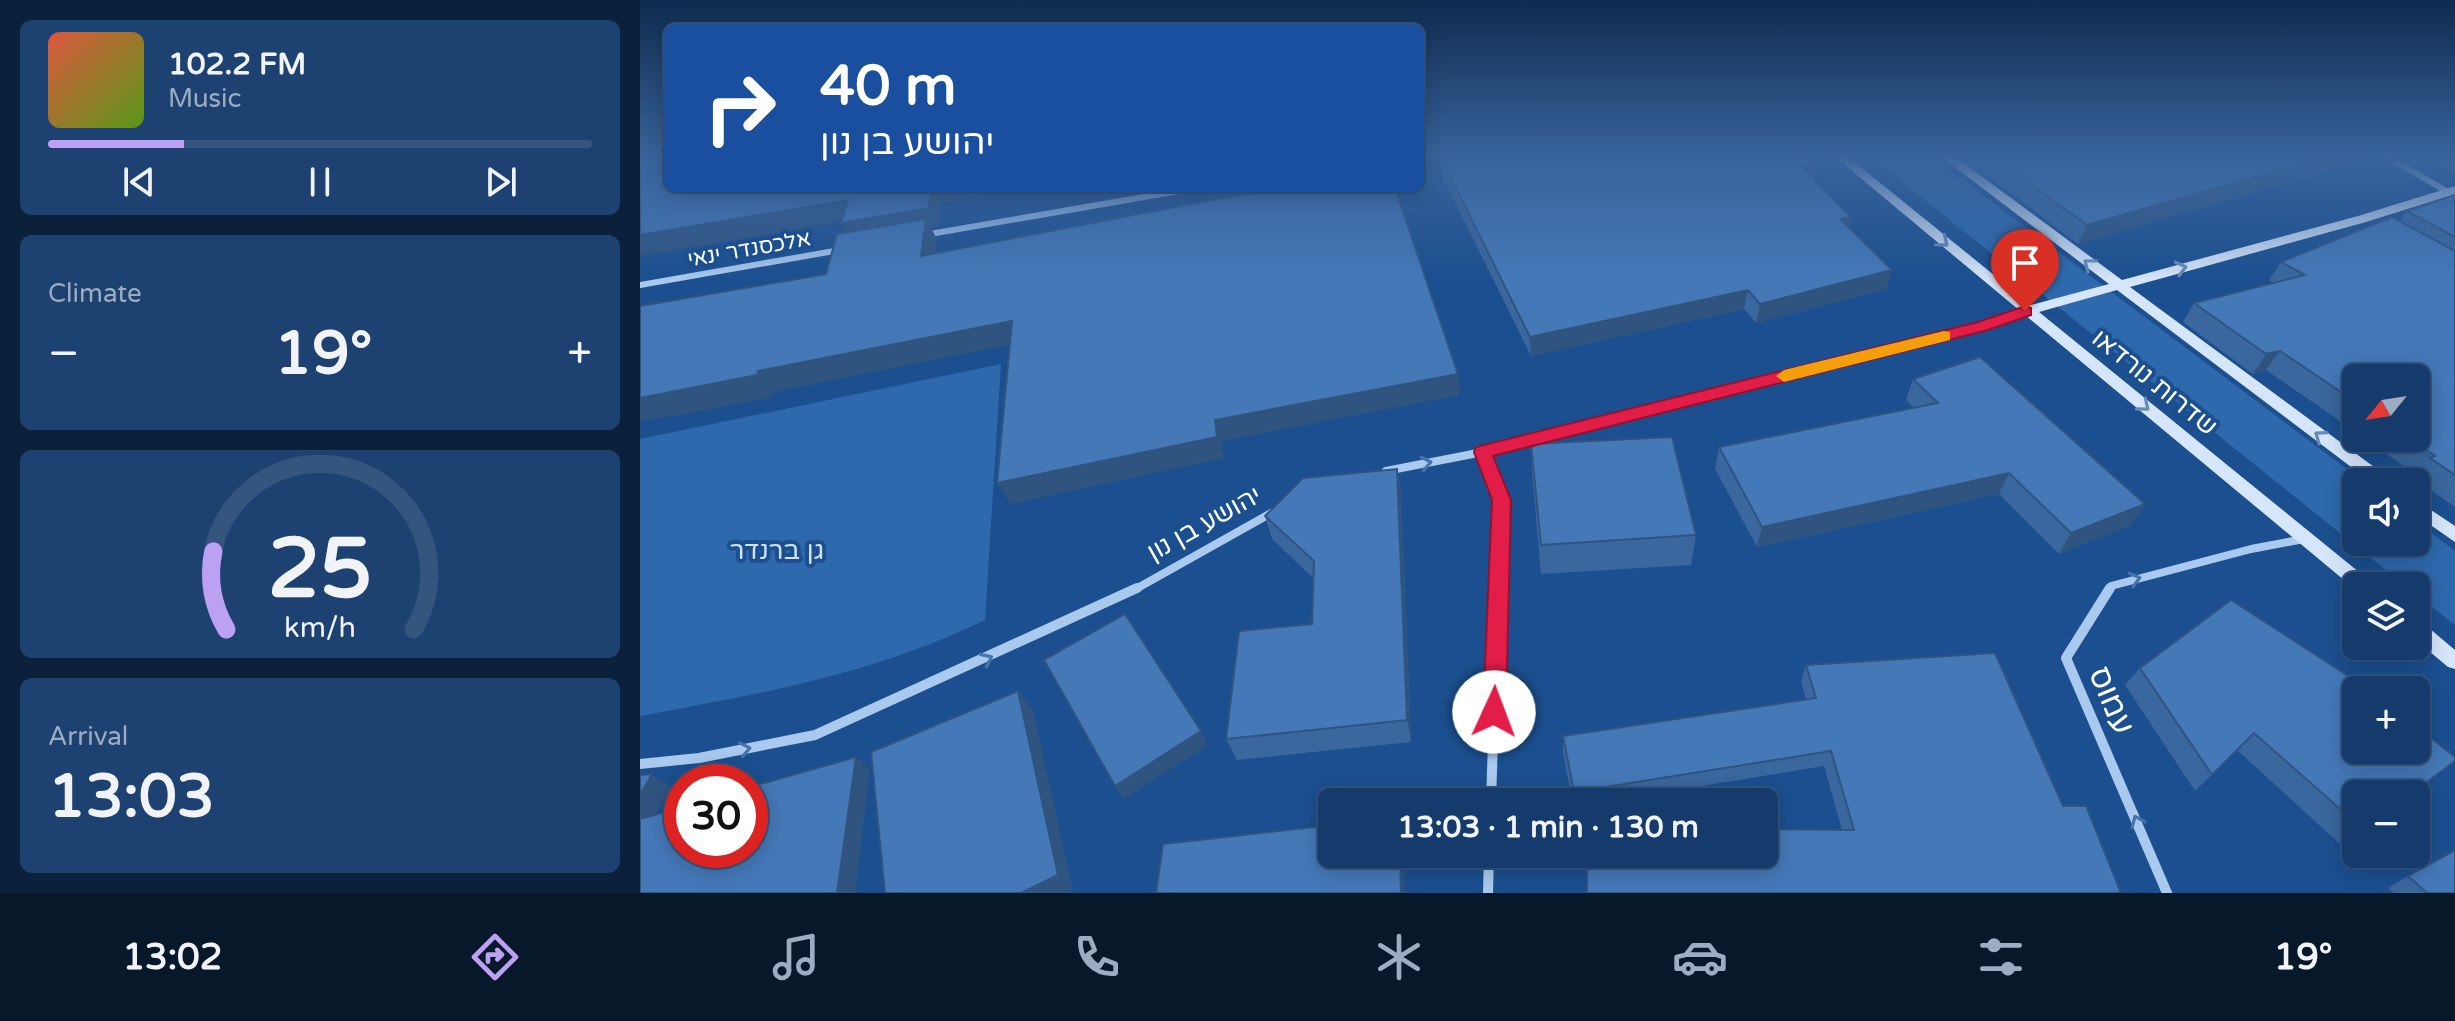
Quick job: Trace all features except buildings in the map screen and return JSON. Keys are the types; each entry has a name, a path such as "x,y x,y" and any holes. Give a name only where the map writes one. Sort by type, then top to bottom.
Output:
{"street":[{"path":"918,237 1141,198"},
{"name":"שדרות נורדאו","path":"1890,198 2347,572"},
{"name":"שדרות נורדאו","path":"2001,198 2364,468"},
{"path":"1369,474 1483,452 1982,326 2025,311 2430,198"},
{"path":"2362,219 2375,227"},
{"name":"אלכסנדר ינאי","path":"640,285 856,247"},
{"path":"1483,452 1501,500 1491,788"},
{"name":"יהושע בן נון","path":"640,764 699,758 815,735 1112,602 1286,505"},
{"path":"2430,516 2455,535"},
{"name":"עמוס","path":"2167,893 2066,658 2111,586 2251,549 2307,539"},
{"path":"2430,640 2455,661"},
{"path":"1488,893 1489,868"}],"green space":[{"path":"1922,198 1986,198 2345,468 2342,468 2342,535"},
{"name":"גן ברנדר","path":"1001,364 985,620 901,655 816,680 640,716 640,439"},
{"path":"2430,532 2455,551 2455,625 2430,605 2430,572 2389,572 2369,556 2430,556"}],"slow traffic":[{"path":"1784,376 1944,336"}],"route":[{"path":"1494,712 1501,500 1483,452 1982,326 2025,311"}]}
